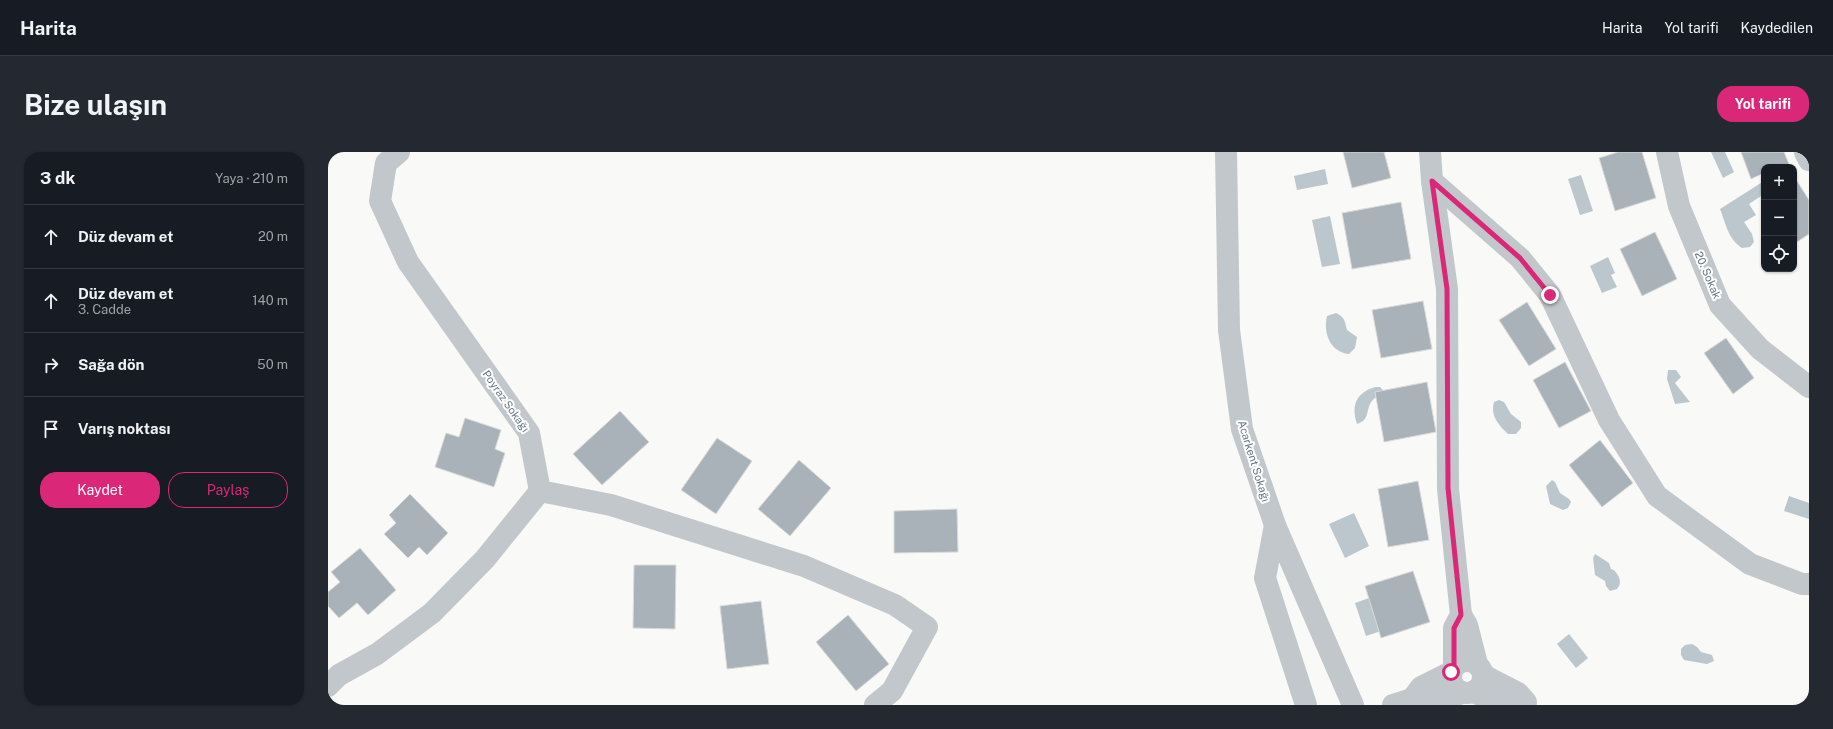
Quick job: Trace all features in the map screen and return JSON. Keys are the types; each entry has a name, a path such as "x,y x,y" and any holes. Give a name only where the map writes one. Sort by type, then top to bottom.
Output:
{"street":[{"name":"Poyraz Sokağı","path":"399,152 386,163 380,201 408,262 529,433 540,491"},
{"name":"Acarkent Sokağı","path":"1226,152 1229,330 1242,428 1275,525 1353,705"},
{"path":"1430,152 1432,181 1447,289 1448,488 1461,615 1467,625 1474,681"},
{"name":"20. Sokak","path":"1667,152 1679,206 1720,306 1760,349 1809,387"},
{"path":"1805,152 1809,160"},
{"path":"1432,181 1520,258 1550,295 1610,420 1657,496 1750,564 1802,584 1809,584"},
{"path":"328,686 339,675 377,654 432,613 485,559 540,491 611,505 804,566 895,604 927,627 892,691 875,705"},
{"path":"1275,525 1265,578 1306,705"},
{"path":"1452,669 1454,628 1461,615"},
{"path":"1402,702 1421,687 1465,660 1474,681"},
{"path":"1402,702 1426,702 1447,698 1474,681 1518,693 1523,704"}],"shaded area":[{"path":"1711,152 1725,152 1734,172 1723,178"},
{"path":"1325,169 1328,184 1297,190 1294,176"},
{"path":"1581,175 1593,211 1580,215 1568,179"},
{"path":"1761,183 1761,196 1749,204 1756,215 1744,222 1752,234 1754,242 1750,247 1742,248 1730,236 1720,209"},
{"path":"1330,216 1340,264 1322,267 1312,220"},
{"path":"1608,257 1615,273 1611,275 1617,287 1602,293 1590,266"},
{"path":"1336,313 1343,318 1347,330 1357,337 1355,348 1349,354 1337,350 1329,341 1327,335 1327,316"},
{"path":"1668,370 1676,370 1681,377 1675,383 1690,402 1675,404 1667,379"},
{"path":"1375,387 1380,387 1383,390 1371,402 1364,420 1357,424 1355,417 1355,406 1359,396"},
{"path":"1499,400 1504,402 1511,414 1521,422 1521,428 1516,434 1508,434 1501,427 1494,416 1494,402"},
{"path":"1552,480 1555,482 1560,493 1571,502 1568,508 1563,510 1550,504 1546,486"},
{"path":"1789,496 1809,503 1809,519 1784,511"},
{"path":"1354,513 1369,546 1345,558 1329,524"},
{"path":"1595,554 1609,563 1611,569 1614,570 1620,579 1620,584 1617,589 1610,591 1606,586 1605,581 1595,575 1593,558"},
{"path":"1369,598 1381,631 1366,636 1355,603"},
{"path":"1569,634 1588,658 1576,668 1557,644"},
{"path":"1692,644 1701,652 1712,655 1714,661 1707,664 1684,660 1681,655 1681,649 1685,645"}],"building":[{"path":"1343,152 1384,152 1391,178 1352,188"},
{"path":"1618,152 1642,152 1656,198 1615,211 1599,158"},
{"path":"1741,152 1784,152 1789,164 1761,164 1761,174 1751,179"},
{"path":"1797,181 1809,200 1809,234 1797,242"},
{"path":"1401,202 1411,259 1352,269 1342,213"},
{"path":"1655,232 1677,279 1642,296 1620,249"},
{"path":"1423,301 1432,349 1381,358 1372,310"},
{"path":"1527,302 1556,349 1529,366 1499,320"},
{"path":"1726,338 1754,378 1733,394 1704,353"},
{"path":"1565,362 1591,411 1559,428 1533,380"},
{"path":"1427,382 1436,432 1384,442 1375,392"},
{"path":"620,411 649,442 602,485 573,454"},
{"path":"465,418 501,430 495,449 505,453 494,487 435,467 446,433 459,437"},
{"path":"717,438 752,461 716,514 681,490"},
{"path":"1600,440 1633,483 1602,507 1569,465"},
{"path":"799,460 831,488 790,536 758,509"},
{"path":"1418,481 1429,540 1388,547 1378,489"},
{"path":"410,494 448,533 427,555 419,547 408,558 384,534 396,523 389,515"},
{"path":"957,509 958,552 894,553 894,511"},
{"path":"360,548 396,590 368,615 357,603 339,618 328,606 328,592 340,582 331,572"},
{"path":"634,565 676,565 675,629 633,628"},
{"path":"1413,571 1430,622 1381,638 1365,586"},
{"path":"761,601 769,664 727,669 720,606"},
{"path":"848,615 889,664 856,691 816,642"}],"route":[{"path":"1451,672 1454,666 1454,628 1461,615 1448,488 1447,289 1432,181 1520,258 1550,295"}]}
